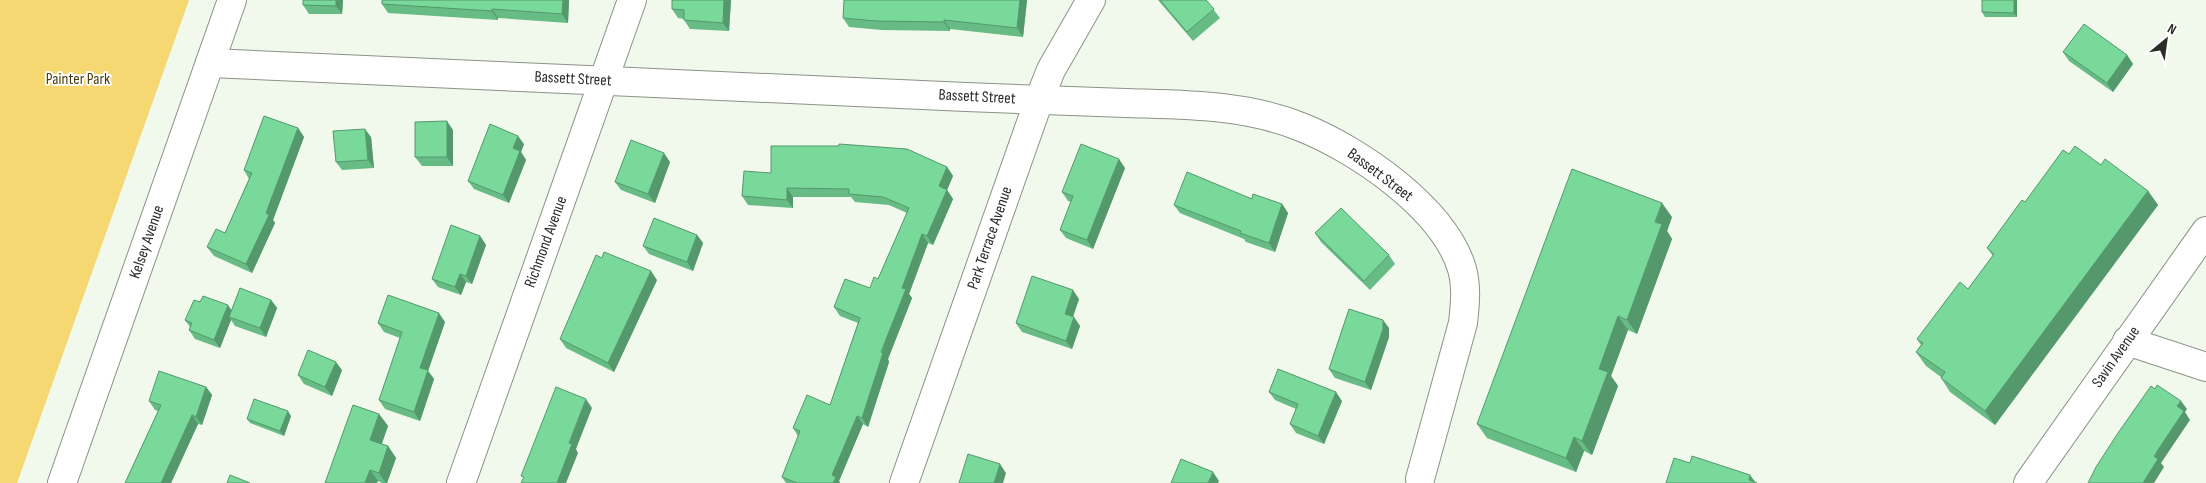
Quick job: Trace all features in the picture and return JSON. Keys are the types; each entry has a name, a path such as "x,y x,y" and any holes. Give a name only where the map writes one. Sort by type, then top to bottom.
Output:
{"street":[{"name":"Kelsey Avenue","path":"62,483 232,0"},
{"name":"Richmond Avenue","path":"461,483 632,0"},
{"name":"Park Terrace Avenue","path":"904,483 1039,100 1051,70 1091,0"},
{"name":"Bassett Street","path":"210,63 1039,100 1216,106 1266,116 1301,127 1345,149 1382,173 1411,197 1436,224 1454,249 1463,272 1466,299 1463,324 1418,482"},
{"name":"Savin Avenue","path":"2028,483 2206,231"},
{"path":"2127,341 2206,367"}],"green space":[{"name":"Painter Park","path":"0,0 189,0 17,483 0,483"}],"building":[{"path":"303,0 336,0 336,6 303,5"},
{"path":"382,0 563,0 562,14 382,4"},
{"path":"672,0 724,0 723,23 684,20 684,10 672,9"},
{"path":"844,0 1020,0 1017,28 944,20 944,22 876,21 843,18"},
{"path":"1160,0 1206,0 1214,9 1187,32"},
{"path":"1982,0 2014,0 2014,13 1982,12"},
{"path":"2084,24 2127,55 2107,83 2063,52"},
{"path":"264,116 298,128 266,213 269,215 246,264 207,247 216,229 225,233 252,173 244,170"},
{"path":"447,121 447,157 415,157 415,122"},
{"path":"490,124 518,136 513,148 520,151 503,195 468,181"},
{"path":"365,129 368,160 336,162 333,131"},
{"path":"631,140 664,153 648,194 615,182"},
{"path":"839,144 907,149 947,167 939,186 947,190 927,236 922,234 902,288 906,289 881,352 883,353 862,418 857,416 832,475 836,477 833,483 797,483 782,477 800,431 793,428 807,395 830,405 860,318 834,307 845,279 870,288 874,277 878,279 909,208 883,197 849,194 849,189 787,188 787,200 742,196 744,171 771,173 771,146 839,146"},
{"path":"1081,144 1119,159 1087,240 1060,230 1073,196 1062,192"},
{"path":"2075,146 2101,165 2105,159 2148,191 1985,411 1941,378 1945,372 1916,352 1923,343 1917,339 1960,282 1968,289 1994,254 1987,248 2022,200 2025,202 2063,150 2069,154"},
{"path":"1572,169 1662,203 1655,222 1662,224 1627,320 1618,316 1599,369 1608,372 1582,441 1574,437 1566,458 1477,424"},
{"path":"1187,172 1252,199 1253,194 1282,204 1269,243 1174,205"},
{"path":"1341,208 1389,255 1364,281 1315,233"},
{"path":"654,218 697,235 687,262 643,246"},
{"path":"451,225 480,236 466,276 460,274 455,287 432,279"},
{"path":"604,252 651,271 608,363 560,339 596,255 602,258"},
{"path":"1032,276 1073,290 1065,314 1074,317 1066,341 1016,323"},
{"path":"240,288 271,300 260,328 229,317"},
{"path":"388,295 439,313 420,368 428,370 414,412 379,400 402,332 378,323"},
{"path":"203,296 228,305 214,340 189,330 192,323 185,320 194,300 200,302"},
{"path":"1349,309 1383,320 1383,329 1365,382 1329,369"},
{"path":"308,350 336,362 325,387 298,375"},
{"path":"1278,369 1336,392 1318,436 1290,424 1298,404 1269,392"},
{"path":"159,371 206,387 196,417 192,415 161,483 125,483 161,405 149,401"},
{"path":"2157,385 2181,401 2177,406 2184,411 2154,456 2158,459 2143,483 2088,483 2118,433 2151,386 2155,389"},
{"path":"556,387 586,399 569,443 572,444 557,483 521,483 524,477 521,476"},
{"path":"254,399 288,411 280,431 247,419"},
{"path":"353,405 379,414 370,440 388,446 379,473 370,470 365,483 325,483"},
{"path":"968,454 1000,464 994,483 959,483"},
{"path":"1692,456 1750,475 1749,480 1757,483 1666,483 1674,458 1690,463"},
{"path":"1181,459 1213,472 1208,483 1171,483"},
{"path":"230,475 250,483 227,483"}]}
